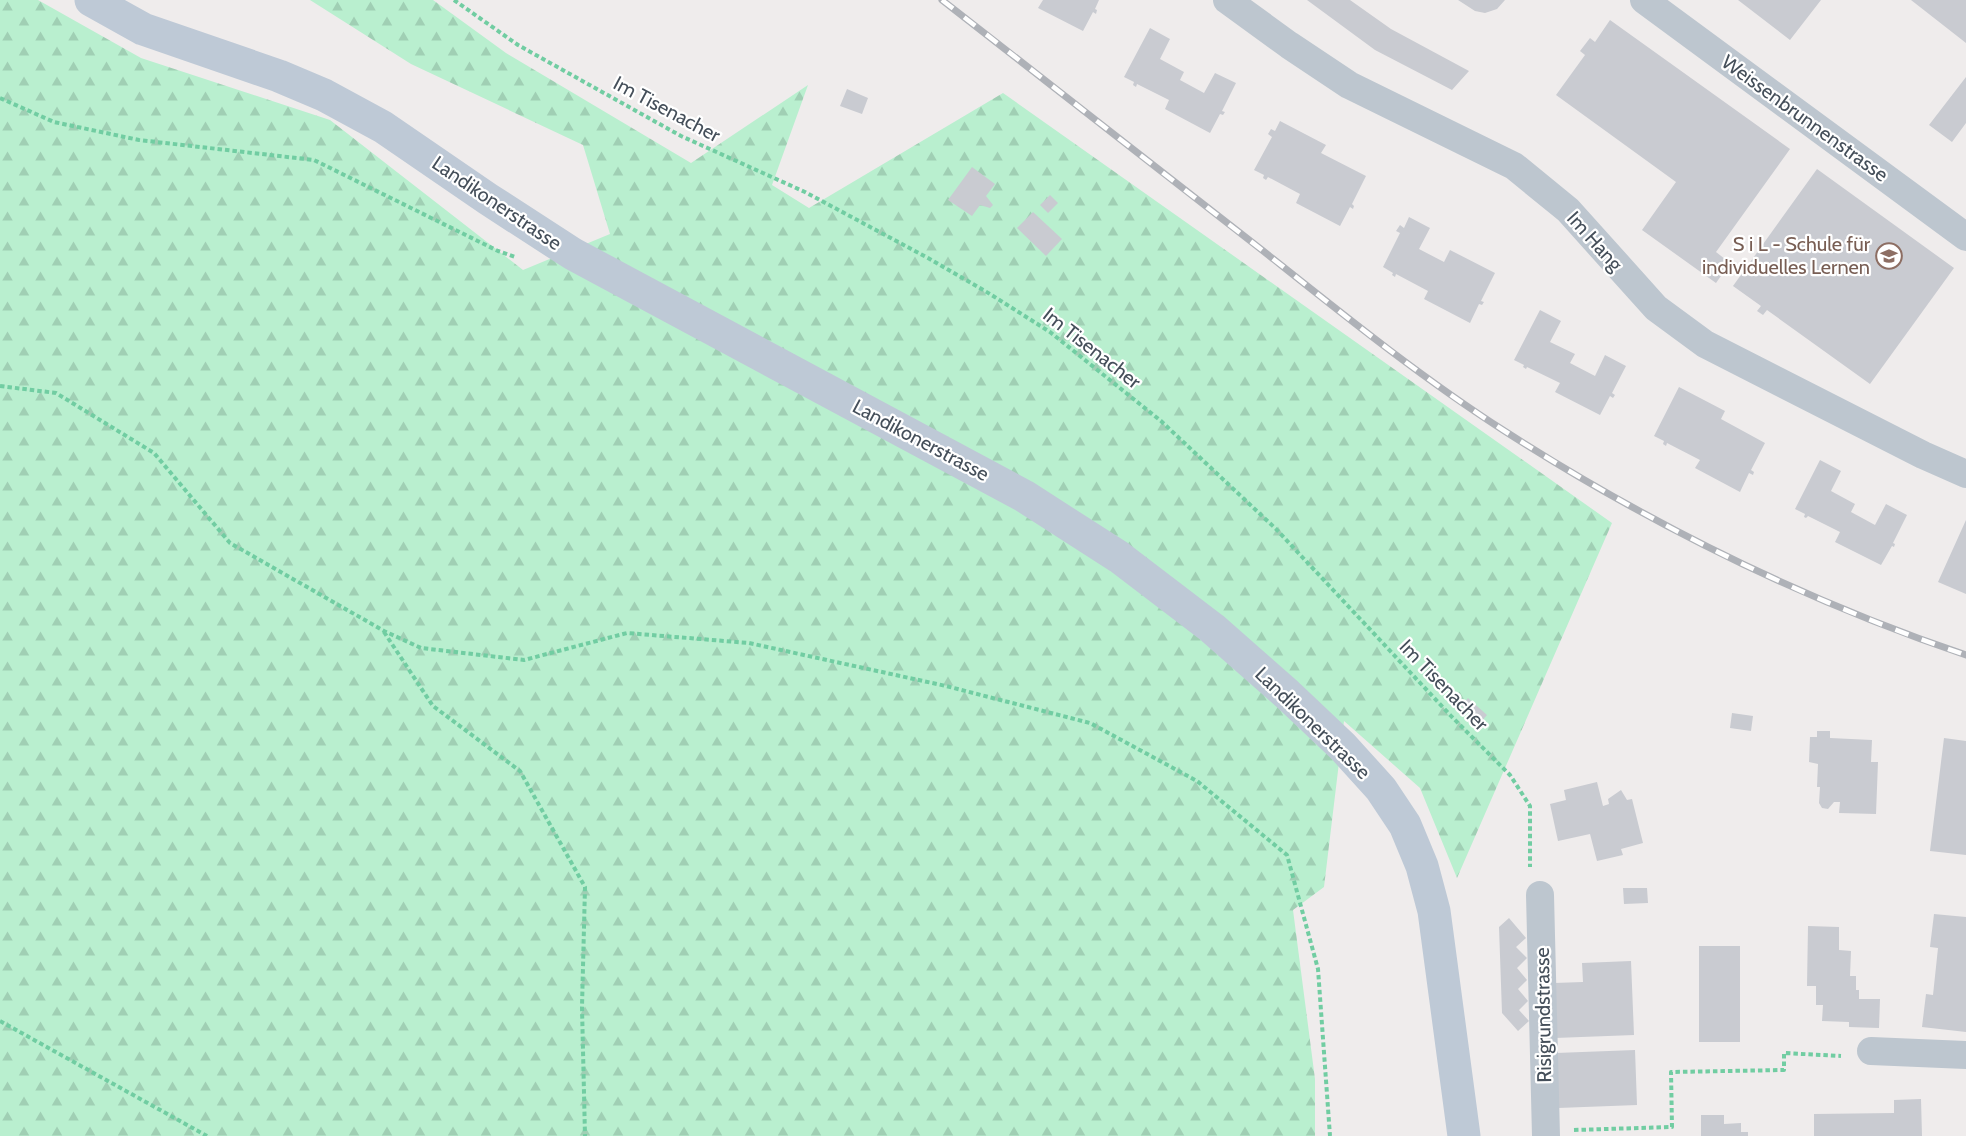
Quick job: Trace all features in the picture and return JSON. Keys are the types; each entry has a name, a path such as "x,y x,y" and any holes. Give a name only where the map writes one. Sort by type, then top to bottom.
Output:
{"street":[{"name":"Landikonerstrasse","path":"91,0 143,29 288,80 324,95 383,127 573,254 1024,496 1119,557 1212,628 1343,747 1381,789 1405,825 1422,866 1434,911 1464,1136"},
{"name":"Im Hang","path":"1227,0 1349,85 1514,166 1568,210 1656,308 1705,344 1966,474"},
{"name":"Weissenbrunnenstrasse","path":"1644,0 1966,237"},
{"name":"Risigrundstrasse","path":"1540,895 1546,1134"},
{"path":"1860,1054 1966,1055"}],"path":[{"name":"Im Tisenacher","path":"454,0 518,45 681,136 805,192 979,288 1050,332 1161,421 1276,529 1452,717 1510,775 1530,806 1530,879 1540,895"},
{"path":"0,98 54,122 139,140 314,160 498,250 524,260"},
{"path":"0,386 56,393 154,453 230,543 384,631 421,648 524,660 627,633 749,643 946,686 1090,723 1197,781 1287,855 1318,969 1330,1136"},
{"path":"384,631 433,706 520,771 585,887 582,1007 585,1136"},
{"path":"0,1022 207,1136"},
{"path":"1546,1134 1672,1128 1671,1072 1784,1070 1784,1053 1860,1054"}],"green space":[{"path":"0,0 38,0 141,58 330,120 523,270 610,234 583,145 411,64 310,0 433,0 506,53 691,163 808,85 772,185 809,208 1003,93 1612,523 1457,878 1420,788 1344,721 1324,887 1293,910 1315,1079 1315,1136 0,1136"}],"building":[{"path":"1043,0 1099,0 1095,9 1096,14 1093,12 1083,31 1038,8"},
{"path":"1307,0 1350,0 1391,29 1469,71 1452,90 1375,50"},
{"path":"1458,0 1505,0 1497,9 1485,13 1475,11"},
{"path":"1738,0 1821,0 1790,40"},
{"path":"1911,0 1966,0 1966,43"},
{"path":"1610,20 1790,149 1716,252 1730,263 1716,283 1642,230 1676,182 1556,95 1585,55 1580,51 1590,38 1595,42"},
{"path":"1150,28 1170,39 1160,59 1184,72 1180,80 1204,93 1215,73 1236,83 1222,111 1225,112 1223,115 1220,114 1210,133 1165,109 1169,100 1137,84 1136,87 1133,85 1134,82 1124,77"},
{"path":"1966,77 1966,123 1952,142 1929,125"},
{"path":"847,89 868,98 862,114 840,106"},
{"path":"1280,121 1326,145 1321,153 1366,176 1352,204 1353,209 1350,207 1340,226 1296,203 1300,194 1268,177 1266,180 1263,178 1264,175 1254,170 1272,137 1268,134 1271,129 1275,131"},
{"path":"972,167 995,184 986,196 993,205 990,208 980,205 972,216 948,200"},
{"path":"1817,169 1954,268 1870,384 1767,310 1763,315 1757,311 1761,306 1733,286"},
{"path":"1050,195 1058,203 1048,213 1040,205"},
{"path":"1033,212 1062,239 1046,256 1017,228"},
{"path":"1409,217 1430,228 1419,249 1444,262 1450,250 1495,273 1481,301 1484,302 1482,305 1479,304 1470,323 1424,299 1428,291 1396,274 1395,277 1383,267 1400,233 1396,231 1400,225 1404,228"},
{"path":"1540,310 1561,321 1550,342 1575,354 1570,363 1595,376 1605,355 1626,366 1612,393 1615,395 1613,398 1610,396 1600,415 1555,392 1560,383 1527,367 1526,369 1524,365 1514,360"},
{"path":"1679,387 1725,411 1721,419 1765,443 1751,470 1754,472 1753,475 1749,473 1740,492 1695,468 1700,460 1667,443 1666,446 1663,444 1664,441 1654,436"},
{"path":"1820,460 1841,471 1831,491 1855,504 1851,512 1875,525 1886,504 1907,515 1893,543 1894,547 1892,546 1881,565 1835,542 1840,532 1808,516 1804,517 1805,514 1795,509"},
{"path":"1966,520 1966,594 1938,582"},
{"path":"1468,698 1487,715 1480,723 1461,706"},
{"path":"1732,713 1753,716 1751,731 1730,728"},
{"path":"1817,731 1830,731 1830,738 1872,740 1871,762 1878,762 1876,814 1839,813 1840,802 1834,802 1828,809 1822,808 1819,803 1820,787 1817,787 1818,764 1809,762 1810,737 1817,737"},
{"path":"1944,738 1966,741 1966,855 1930,851"},
{"path":"1597,782 1603,806 1609,804 1608,799 1621,790 1627,800 1632,799 1643,843 1621,849 1623,855 1597,861 1590,834 1558,841 1550,804 1566,800 1564,790"},
{"path":"1623,888 1647,888 1648,903 1624,904"},
{"path":"1934,914 1966,917 1966,1032 1922,1027 1926,994 1933,995 1938,948 1930,947"},
{"path":"1509,918 1526,938 1516,947 1527,958 1517,968 1527,980 1518,989 1528,1001 1519,1010 1529,1021 1518,1031 1502,1013 1499,927"},
{"path":"1808,926 1839,927 1839,950 1851,951 1850,976 1856,976 1856,990 1859,990 1859,999 1880,999 1879,1028 1849,1027 1849,1022 1822,1021 1823,1005 1816,1005 1816,986 1807,986"},
{"path":"1699,946 1740,946 1740,1042 1699,1042"},
{"path":"1631,961 1634,1035 1555,1038 1554,983 1583,982 1582,963"},
{"path":"1635,1050 1637,1105 1558,1108 1556,1053"},
{"path":"1921,1099 1922,1136 1814,1136 1814,1114 1894,1113 1894,1100"},
{"path":"1701,1115 1724,1115 1724,1124 1741,1123 1741,1132 1748,1132 1748,1136 1701,1136"}],"railway":[{"path":"942,0 1380,343 1503,430 1614,497 1728,557 1845,610 1966,655"}],"place":[{"name":"S i L - Schule für individuelles Lernen","path":"1889,256"}]}
